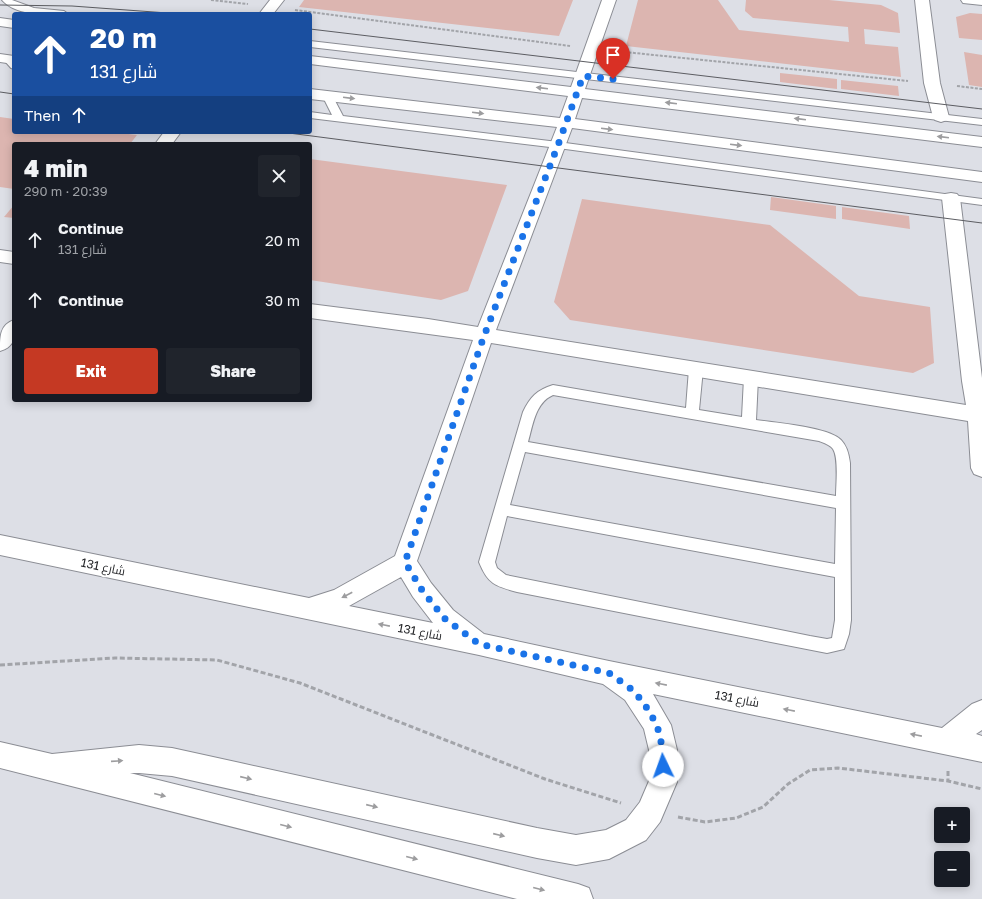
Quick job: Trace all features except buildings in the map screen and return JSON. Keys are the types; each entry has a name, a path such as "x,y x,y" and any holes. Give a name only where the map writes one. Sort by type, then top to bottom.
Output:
{"street":[{"path":"267,12 276,0"},
{"path":"308,610 342,598 405,562 484,336 566,124 609,0"},
{"path":"922,0 932,83 941,117"},
{"path":"968,0 982,2"},
{"path":"0,22 12,24"},
{"path":"312,60 580,84 827,123 982,142"},
{"path":"312,94 566,124 982,177"},
{"path":"165,142 171,134"},
{"path":"951,198 972,381 980,414 982,468"},
{"path":"0,256 12,258"},
{"path":"312,311 428,326 905,404 980,414"},
{"path":"0,344 12,329"},
{"name":"شارع 131","path":"0,545 308,610 479,644 609,673 982,749"},
{"path":"405,562 422,590 444,618 479,644"},
{"path":"51,768 139,759 172,762 537,843 576,850 609,844 636,830 650,812 663,782 663,750 657,725 645,705 634,691 609,673"},
{"path":"946,741 982,713"},
{"path":"0,755 578,899"}],"lane":[{"path":"6,0 14,5 27,9 49,12"},
{"path":"312,44 580,84 824,103 982,122"},
{"path":"328,96 339,118"},
{"path":"824,103 827,123"},
{"path":"312,115 558,145 982,202"},
{"path":"692,414 696,370"},
{"path":"749,424 751,378"},
{"path":"553,390 749,424 822,436 835,441 841,451 843,463 843,620 838,644 827,646 810,643 501,581 490,572 487,562 501,509 535,400 541,393 553,390"},
{"path":"520,446 843,503"},
{"path":"501,509 843,572"}],"path":[{"path":"0,665 115,658 217,660 300,683 545,779 650,812 705,822 736,818 763,807 788,784 810,770 838,768 948,780 982,788"}],"tram line":[{"path":"0,5 72,6 154,12"},
{"path":"312,29 982,109"},
{"path":"0,92 12,94"},
{"path":"296,134 982,223"}],"route":[{"path":"613,79 583,76 484,336 405,562 422,590 444,618 479,644 609,673 634,691 645,705 657,725 663,750 663,766"}]}
